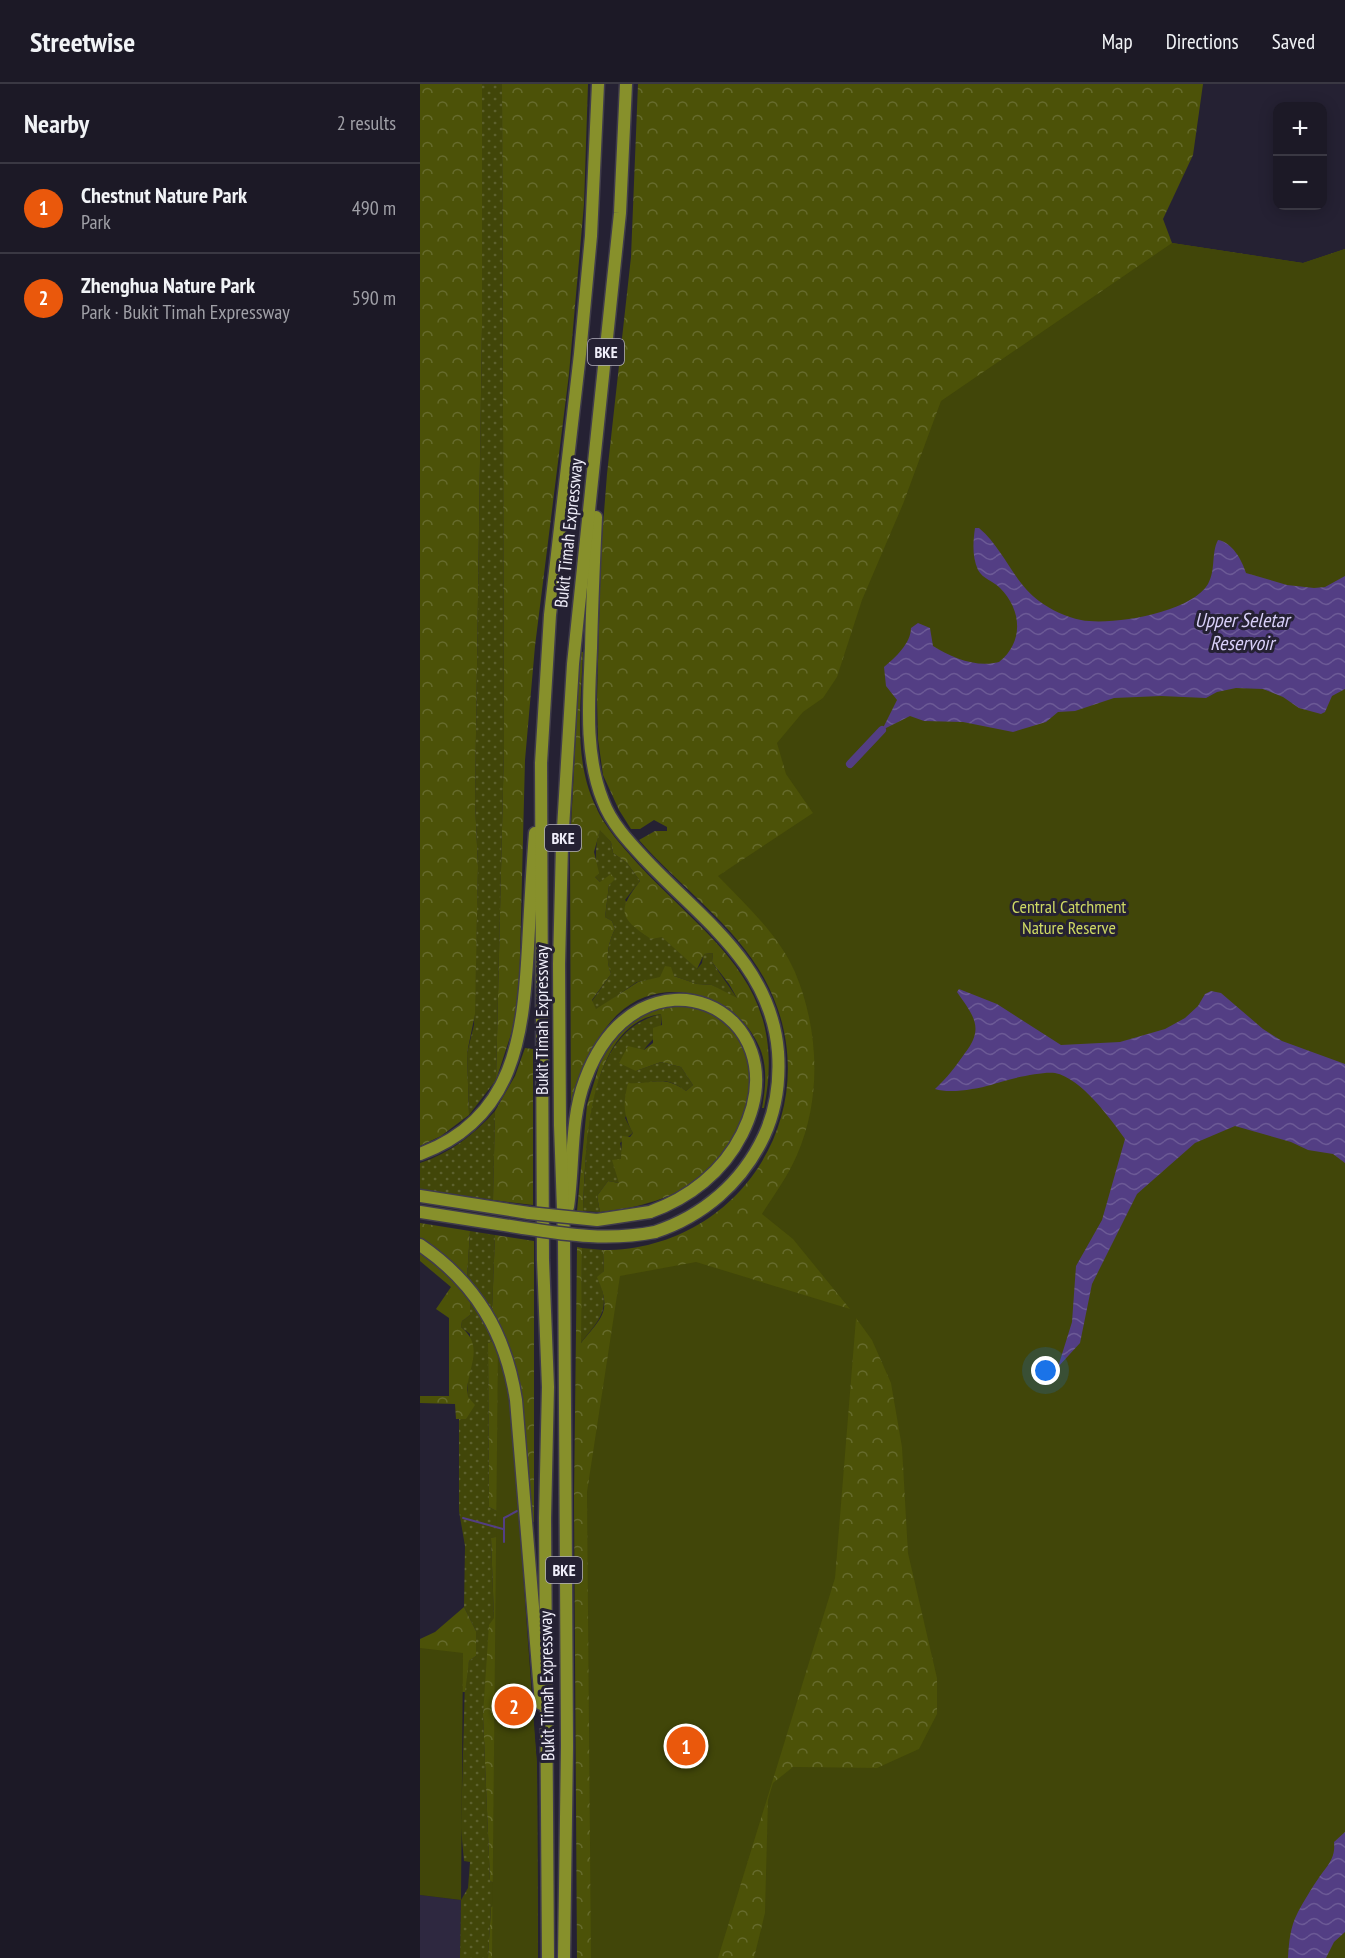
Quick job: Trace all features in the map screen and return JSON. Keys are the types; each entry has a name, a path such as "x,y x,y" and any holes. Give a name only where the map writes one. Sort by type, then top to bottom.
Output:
{"highway":[{"name":"Bukit Timah Expressway","path":"548,1958 546,1729 548,1387 543,1260 541,763 550,615 591,236 598,84"},
{"name":"Bukit Timah Expressway","path":"564,1958 567,1746 564,1238 560,1125 562,846 568,731 620,213 626,84"},
{"path":"420,1212 596,1238 630,1237 655,1232 688,1219 712,1202 736,1180 748,1164 770,1123 778,1076 777,1043 765,998 752,972 726,940 624,837 603,802 593,767 589,698 597,513 592,492"},
{"path":"420,1154 453,1140 482,1114 507,1076 520,1037 541,763"},
{"path":"420,1196 561,1217 597,1220 650,1212 693,1191 724,1162 748,1123 756,1097 755,1061 751,1048 738,1028 708,1004 687,999 658,1001 630,1014 610,1033 595,1057 584,1082 577,1119 564,1238"},
{"path":"420,1245 460,1276 488,1313 502,1342 516,1400 538,1686 546,1729"}],"shaded area":[{"path":"420,1895 461,1900 460,1958 420,1958"}],"green space":[{"path":"420,84 482,84 482,326 475,802 478,867 475,1014 467,1053 469,1115 441,1136 420,1146"},
{"path":"482,84 502,84 504,746 496,1080 469,1115 467,1053 474,1025 478,867 475,802 482,326"},
{"path":"502,84 588,84 584,204 569,374 535,646 525,760 519,996 516,1019 496,1080 504,746"},
{"name":"Central Catchment Nature Reserve","path":"638,84 1203,84 1193,155 1163,219 1172,243 1303,263 1345,249 1345,1790 1288,1958 577,1958 574,1499 577,1247 582,1248 581,1343 603,1313 604,1298 597,1277 604,1271 603,1250 653,1243 697,1225 734,1197 762,1161 781,1119 788,1073 783,1026 764,978 752,958 722,923 639,840 655,831 667,831 667,827 654,820 640,829 631,829 619,810 603,775 598,739 597,699 601,551 607,474 631,257"},
{"name":"Central Catchment Nature Reserve","path":"1172,243 1303,263 1345,249 1345,1958 754,1958 765,1913 768,1800 773,1783 793,1767 877,1768 919,1749 937,1714 937,1678 908,1553 902,1447 891,1383 872,1340 856,1318 835,1578 718,1958 591,1958 587,1492 620,1276 696,1262 850,1309 793,1239 762,1214 797,1155 805,1133 814,1087 813,1040 803,994 788,958 761,921 718,876 813,813 786,774 777,743 803,712 823,698 837,677 862,600 903,504 941,401"},
{"path":"580,652 583,652 580,710 581,749 588,787 595,805 609,829 638,864 717,943 738,969 754,997 765,1029 769,1065 764,1108 762,1108 765,1068 758,1044 747,1026 732,1012 714,1001 695,994 675,992 655,994 635,1001 608,1025 592,1050 571,1122 570,846","holes":["600,830 611,842 613,853 627,863 640,881 627,900 625,914 628,920 651,939 662,937 697,969 704,954 713,953 712,962 737,998 712,985 697,984 674,976 671,967 665,966 660,977 638,982 596,1009 592,1000 611,974 608,951 615,929 612,921 605,917 609,885 615,879 611,874 600,882 595,877 599,873 594,852"]},
{"path":"600,829 611,842 613,853 627,863 640,881 625,900 697,969 702,963 703,954 713,953 712,962 737,998 735,999 712,985 697,984 674,976 637,982 596,1010 592,1001 611,974 608,951 615,929 612,921 605,917 609,885 614,878 601,883 595,877 596,847"},
{"path":"672,1005 700,1009 714,1014 732,1029 738,1038 746,1055 750,1073 750,1092 746,1110 738,1128 718,1160 682,1190 642,1205 600,1212 597,1196 608,1181 619,1183 612,1160 621,1159 622,1136 630,1137 633,1133 625,1109 628,1083 658,1081 671,1083 686,1091 693,1085 681,1067 661,1062 636,1071 619,1063 628,1046 644,1050 653,1043 653,1028 662,1025 661,1014 636,1023 617,1041 604,1066 589,1127 583,1211 577,1211 587,1105 601,1060 613,1039 646,1011"},
{"path":"661,1014 659,1032 643,1052 636,1071 661,1062 681,1067 693,1085 686,1091 666,1082 655,1081 643,1084 625,1118 633,1133 620,1143 623,1156 619,1183 608,1181 597,1196 600,1212 583,1211 589,1126 594,1096 603,1068 616,1044 635,1025"},
{"path":"525,1048 533,1049 533,1205 493,1200 495,1111 515,1076"},
{"path":"495,1111 493,1200 420,1189 420,1163 461,1142"},
{"path":"420,1223 470,1231 467,1278 457,1266 420,1240"},
{"path":"470,1231 495,1235 492,1313 467,1278"},
{"path":"495,1235 534,1241 534,1522 529,1522 492,1313"},
{"path":"582,1248 603,1250 604,1271 598,1277 604,1306 594,1327 580,1344"},
{"path":"420,1252 437,1263 470,1298 470,1315 462,1321 461,1327 468,1334 474,1349 467,1390 468,1397 475,1405 466,1419 456,1419 455,1404 420,1403 420,1396 449,1396 449,1318 436,1309 451,1287 420,1261"},
{"path":"470,1298 494,1340 488,1343 489,1507 502,1514 501,1537 491,1538 494,1618 483,1715 490,1881 500,1886 500,1902 491,1907 488,1958 460,1958 461,1900 468,1888 470,1862 464,1861 461,1828 465,1679 469,1661 476,1656 476,1631 464,1607 465,1546 459,1511 459,1419 466,1419 470,1334 461,1327 462,1321 470,1315"},
{"path":"494,1340 502,1356 537,1765 538,1958 488,1958 491,1907 500,1901 500,1886 490,1881 483,1715 489,1625 494,1618 491,1538 501,1536 502,1514 489,1507 488,1343"},
{"path":"498,1346 510,1394 537,1765 538,1958 492,1958"},
{"path":"464,1607 476,1631 476,1656 469,1661 465,1692 459,1692 420,1653 420,1639 435,1632"},
{"path":"420,1648 463,1653 461,1900 420,1895"}],"water":[{"name":"Upper Seletar Reservoir","path":"975,528 979,528 988,536 1022,585 1039,601 1054,610 1081,620 1130,619 1168,610 1185,603 1199,594 1208,584 1218,540 1232,548 1246,573 1287,585 1325,587 1345,576 1345,689 1332,696 1325,712 1321,714 1299,708 1283,697 1263,689 1236,688 1217,692 1206,698 1161,696 1114,698 1075,711 1058,712 1046,722 1013,732 963,722 924,721 910,716 882,730 897,700 886,686 884,667 902,650 911,628 918,623 930,628 933,646 973,663 999,662 1013,645 1017,626 1013,606 1000,588 978,570 974,549"},
{"path":"959,989 997,1004 1061,1045 1120,1042 1165,1029 1185,1018 1198,1006 1205,994 1211,991 1221,993 1263,1029 1282,1041 1345,1064 1345,1163 1333,1154 1308,1150 1291,1142 1235,1126 1195,1143 1137,1194 1092,1284 1080,1343 1058,1367 1072,1322 1076,1266 1102,1220 1125,1139 1085,1091 1065,1076 1055,1073 1013,1078 985,1087 963,1090 935,1089 958,1063 974,1036 972,1015 957,992"},
{"path":"1345,1832 1345,1932 1334,1942 1326,1958 1288,1958 1290,1935 1295,1918 1330,1862 1334,1842"}],"waterway":[{"path":"850,764 882,730"},
{"path":"504,1542 504,1518 517,1511"},
{"path":"463,1518 503,1529"}],"place":[{"name":"Zhenghua Nature Park","path":"514,1706"},
{"name":"Chestnut Nature Park","path":"686,1746"}]}
